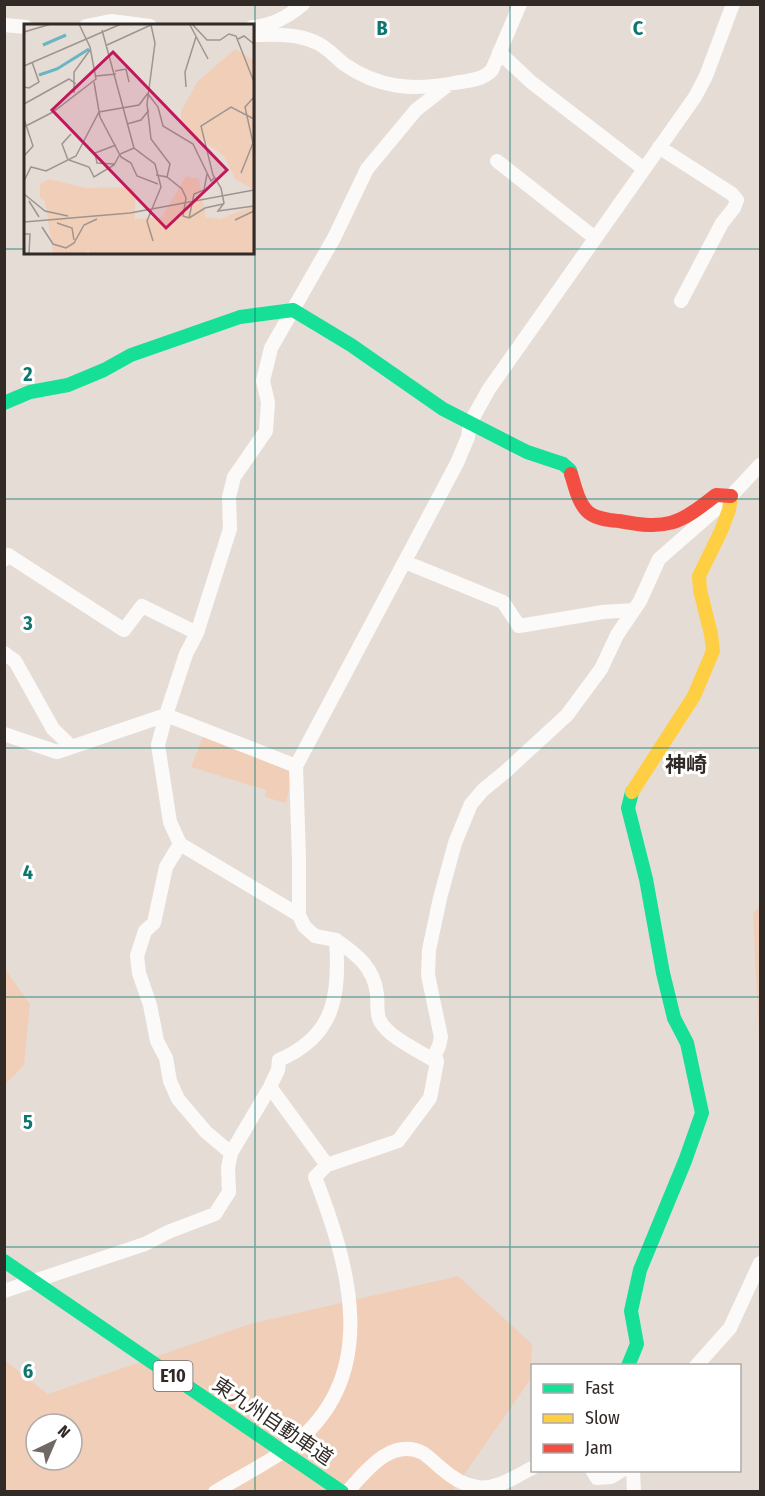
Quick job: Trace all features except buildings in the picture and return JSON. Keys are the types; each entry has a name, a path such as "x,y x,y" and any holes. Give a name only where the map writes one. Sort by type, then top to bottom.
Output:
{"main road":[{"path":"4,403 30,392 68,385 104,370 131,355 240,317 293,310 351,345 443,409 527,452 563,464 570,470 580,501 588,512 600,518 639,525 672,524 689,516 716,495 731,496 729,510 721,531 699,576 713,651 694,696 633,788 628,807 646,879 663,973 674,1018 687,1043 702,1113 685,1161 640,1270 631,1311 638,1344 628,1364"},
{"name":"東九州自動車道","path":"4,1261 342,1491"}],"street":[{"path":"254,27 265,26 291,15 303,4"},
{"path":"254,35 296,35 318,42 345,65 365,76 397,87 449,84 487,76 492,70 520,4"},
{"path":"437,1062 396,1037 380,1022 376,986 372,974 360,957 336,940 315,936 303,927 299,915 296,766 457,464 468,437 470,423 489,390 694,97 706,76 733,4"},
{"path":"96,24 111,21 134,24"},
{"path":"4,25 24,27"},
{"path":"499,52 531,82 644,169"},
{"path":"299,915 180,844 170,822 158,745 186,654 197,633 230,529 229,497 234,477 266,431 268,402 263,381 271,348 334,238 367,169 416,110 449,84"},
{"path":"659,147 732,194 736,200 734,208 722,223 681,301"},
{"path":"497,161 595,238"},
{"path":"215,1491 293,1444 317,1422 333,1396 344,1369 350,1341 351,1312 348,1283 334,1227 315,1177 327,1165 398,1141 430,1098 437,1062 435,1054 441,1037 428,975 429,950 440,898 465,815 483,790 567,715 601,669 616,635 634,610 659,559 731,496 760,465"},
{"path":"4,560 8,555 124,630 142,606 197,633"},
{"path":"405,562 503,602 519,626 603,612 634,610"},
{"path":"4,653 15,661 53,729 72,747"},
{"path":"4,734 57,752 166,715 296,766"},
{"path":"180,844 166,867 154,922 145,931 136,956 150,1005 157,1041 166,1058 170,1081 178,1099 206,1132 231,1153"},
{"path":"4,1291 145,1244 168,1232 215,1214 229,1192 228,1168 231,1153 270,1087 278,1070 279,1060 292,1055 309,1043 321,1029 335,1001 338,966 336,940"},
{"path":"270,1087 327,1165"},
{"path":"697,1364 730,1328 760,1263"},
{"path":"347,1491 370,1466 396,1450 410,1449 423,1454 451,1476 465,1484 477,1487 500,1484 531,1468"},
{"path":"593,1472 597,1478 611,1477 619,1472"},
{"path":"633,1472 634,1491"}],"shaded area":[{"path":"204,734 286,766 292,774 286,803 265,797 266,790 191,767"},
{"path":"760,906 760,1059 753,914"},
{"path":"4,968 30,1004 24,1065 5,1085"},
{"path":"458,1276 532,1344 530,1380 452,1492 5,1491 4,1360 48,1394 250,1324"}],"traffic: fast":[{"path":"4,403 30,392 68,385 104,370 131,355 240,317 293,310 351,345 443,409 527,452 563,464 571,474"},
{"path":"629,1364 637,1344 631,1311 640,1270 685,1161 702,1113 687,1043 674,1018 663,973 646,879 628,808 632,792"},
{"path":"4,1261 342,1492"}],"traffic: slow":[{"path":"632,792 694,696 713,651 699,576 721,531 729,510 731,496"}],"traffic: jam":[{"path":"571,474 579,499 588,512 603,519 635,524 671,523 692,513 716,495 731,496"}],"district":[{"name":"神崎","path":"686,765"}]}
